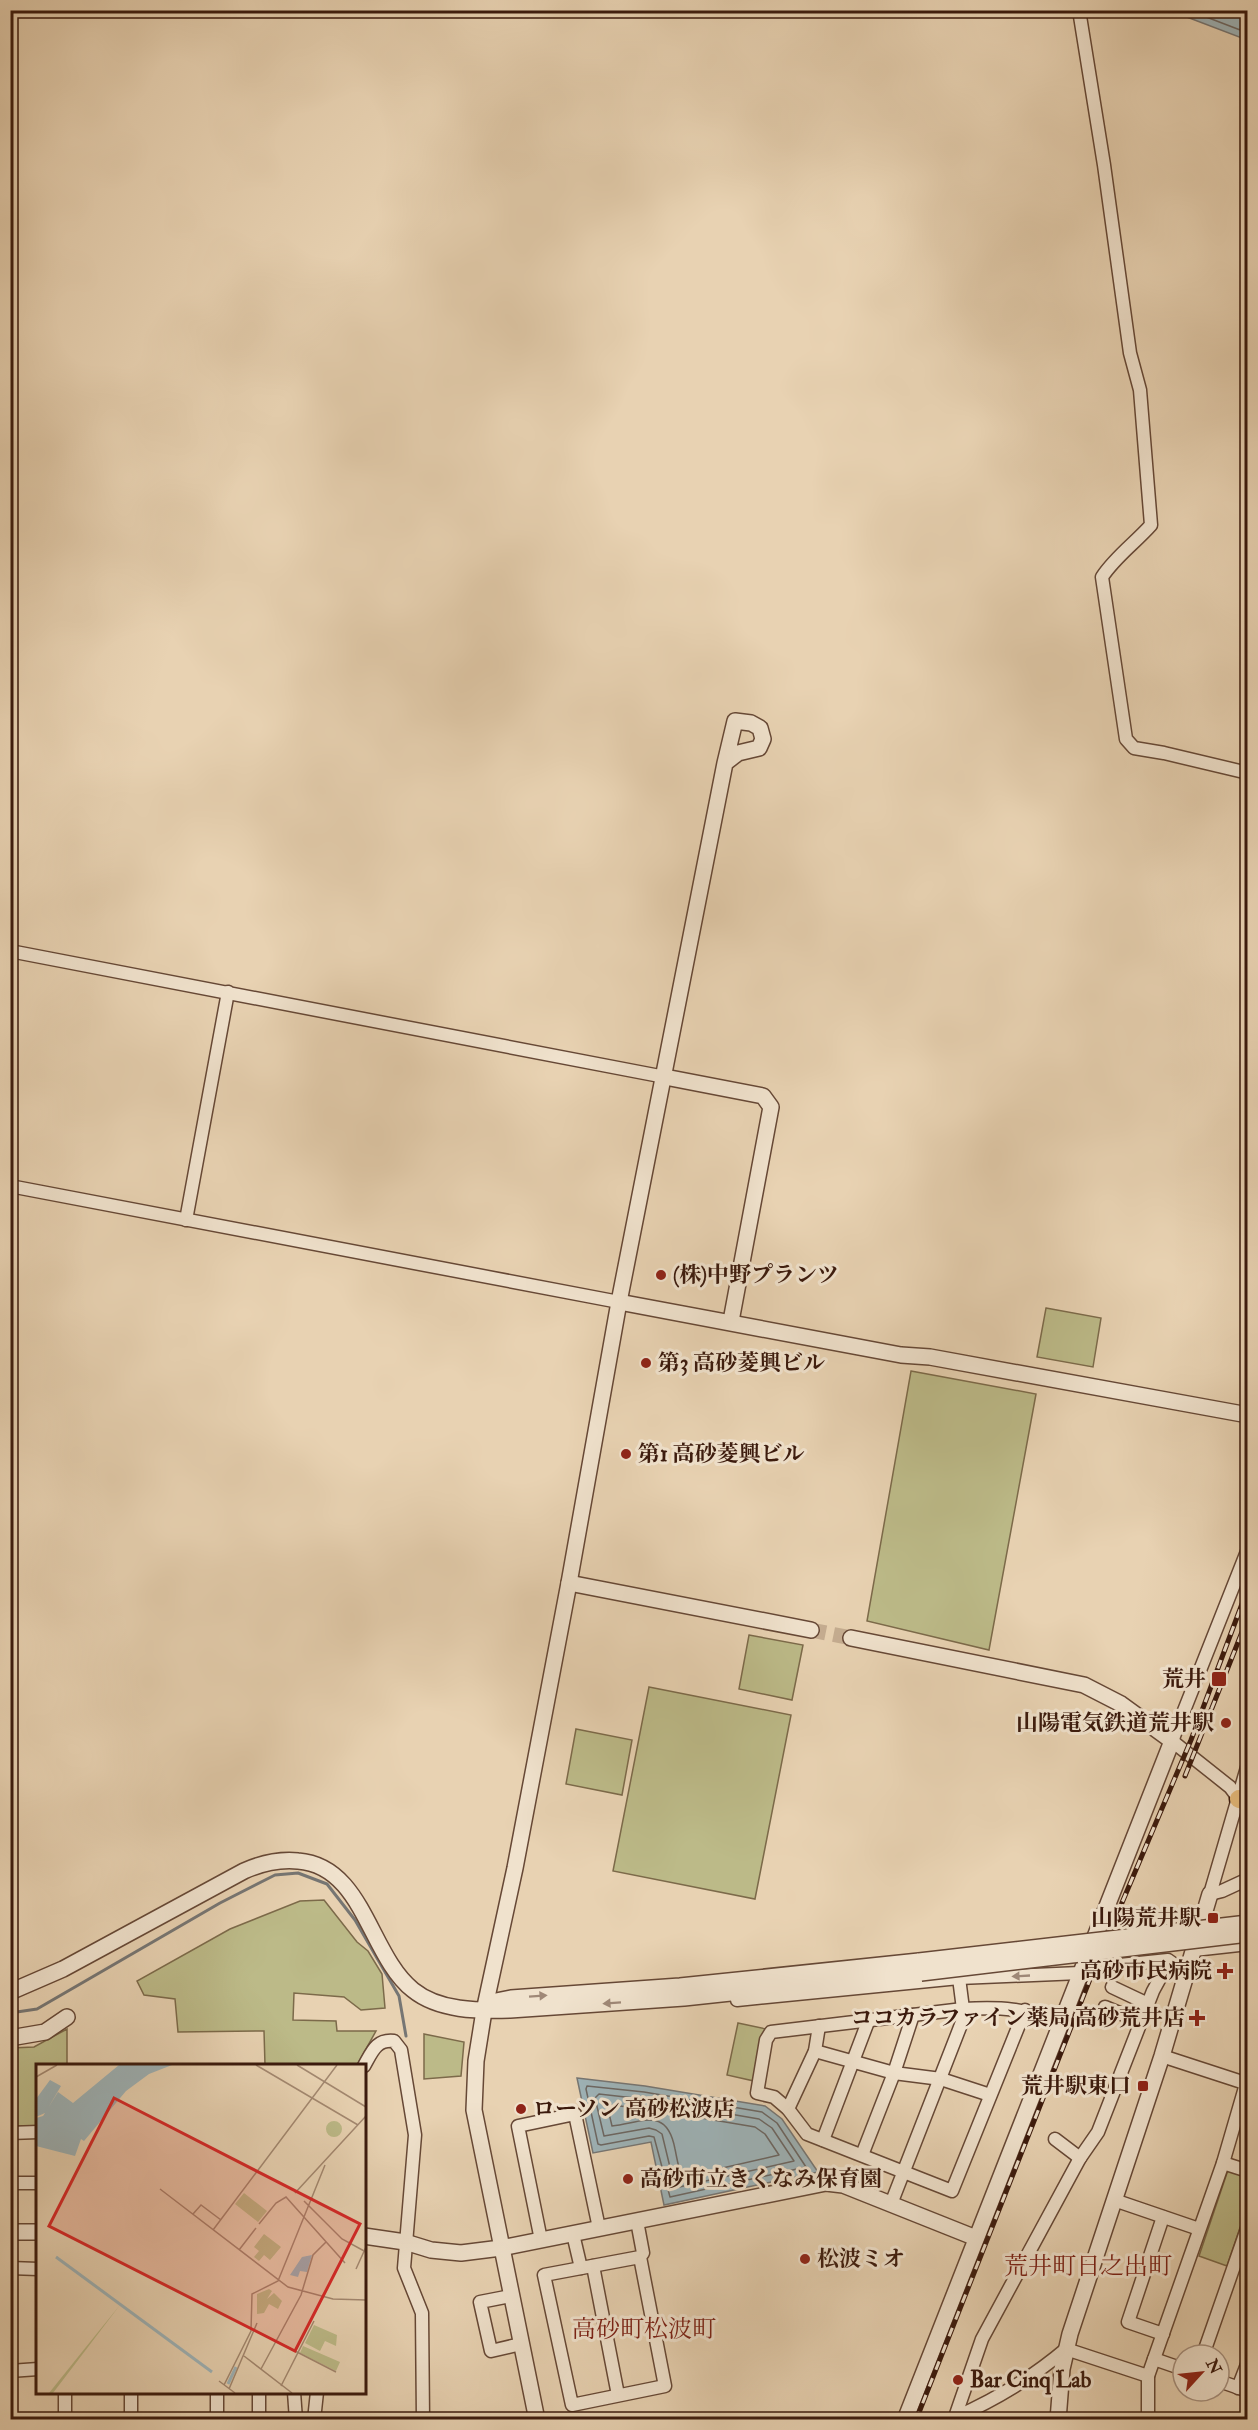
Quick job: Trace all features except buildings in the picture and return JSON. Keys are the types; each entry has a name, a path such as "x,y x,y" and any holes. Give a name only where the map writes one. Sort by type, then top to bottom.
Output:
{"street":[{"path":"1078,10 1104,165 1130,352 1140,390 1151,525 1133,546 1111,563 1102,577 1126,739 1134,748 1248,773"},
{"path":"537,2420 474,2110 476,2061 569,1583 619,1302 725,763 735,721 751,723 760,728 763,738 759,748 738,753 725,763"},
{"path":"10,951 763,1096 771,1107 731,1322"},
{"path":"186,1220 228,992"},
{"path":"10,1186 901,1355 930,1357 1248,1415"},
{"path":"905,2420 1248,1549"},
{"path":"569,1583 812,1629"},
{"path":"851,1638 1084,1685 1121,1704 1172,1741 1243,1800"},
{"path":"1058,2420 1066,2349 1162,2056 1210,1894 1243,1800 1248,1764"},
{"path":"10,1992 63,1968 244,1871 276,1860 292,1860 319,1866 339,1881 362,1913 401,1979 414,1991 428,2000 443,2005 484,2011 684,1998 1248,1923"},
{"path":"1210,1894 1222,1892 1248,1879"},
{"path":"484,2011 496,2001 511,1998 920,1967 1248,1934"},
{"path":"1194,1950 1248,1944"},
{"path":"1110,1966 1168,1960 1172,1965"},
{"path":"954,2419 982,2339 1080,2158 1098,2132 1148,2004 1165,1969 1172,1965 1190,1967"},
{"path":"684,1998 709,2002 959,1978 1080,1973"},
{"path":"891,2204 962,2022 963,2008 959,1978"},
{"path":"1112,1987 1148,2004"},
{"path":"1105,2007 1141,2022"},
{"path":"1025,2010 952,2191 807,2134 788,2109 774,2097 757,2093 766,2040 771,2032 963,2008 1025,2010 1060,2023"},
{"path":"862,2155 894,2073 913,2015"},
{"path":"10,2038 45,2032 67,2017"},
{"path":"823,2140 869,2019"},
{"path":"788,2109 815,2051 819,2026"},
{"path":"365,2064 377,2043 385,2040 394,2041 401,2050 414,2135 404,2268 422,2313 423,2420"},
{"path":"815,2051 894,2073 941,2079 990,2095"},
{"path":"1148,2420 1148,2376 1223,2163 1247,2084 1162,2056"},
{"path":"541,2240 518,2126 575,2114 599,2228"},
{"path":"10,2133 36,2132"},
{"path":"1056,2137 1080,2158"},
{"path":"1223,2163 1248,2171"},
{"path":"10,2183 36,2183"},
{"path":"366,2236 405,2242 426,2249 461,2253 501,2248 826,2183 843,2185 976,2238"},
{"path":"1114,2200 1199,2229"},
{"path":"1163,2217 1128,2322 1163,2334"},
{"path":"637,2221 644,2253 640,2257 544,2275 572,2405 665,2386 640,2257"},
{"path":"1207,2343 1248,2226"},
{"path":"10,2232 36,2232"},
{"path":"573,2234 587,2267 618,2396"},
{"path":"10,2268 36,2269"},
{"path":"511,2296 480,2301 491,2351 521,2344"},
{"path":"954,2419 982,2406 1043,2368 1066,2349"},
{"path":"1066,2349 1148,2376"},
{"path":"1154,2359 1171,2365"},
{"path":"1243,2390 1248,2362"},
{"path":"10,2371 36,2369"},
{"path":"65,2394 65,2420"},
{"path":"131,2394 131,2420"},
{"path":"217,2394 217,2420"},
{"path":"259,2394 259,2420"},
{"path":"294,2394 296,2418 314,2418 317,2394"},
{"path":"981,2420 982,2406"}],"shaded area":[{"path":"1046,1308 1101,1318 1093,1367 1037,1357"},
{"path":"911,1371 1036,1394 989,1650 867,1621"},
{"path":"749,1635 803,1645 792,1700 739,1689"},
{"path":"649,1687 791,1715 755,1899 613,1871"},
{"path":"576,1729 632,1740 622,1795 566,1784"},
{"path":"324,1900 357,1942 368,1951 382,1974 385,2008 361,2010 344,1997 294,1993 293,2020 336,2021 337,2031 376,2031 358,2064 265,2064 264,2031 178,2032 175,1999 144,1995 137,1981 230,1929 300,1901"},
{"path":"738,2023 766,2029 754,2081 727,2075"},
{"path":"67,2029 67,2064 36,2064 36,2126 11,2126 11,2048 34,2047"},
{"path":"424,2034 464,2042 461,2076 424,2079"},
{"path":"1228,2170 1247,2177 1247,2207 1227,2266 1199,2256"}],"water":[{"path":"1171,11 1247,11 1247,40"},
{"path":"577,2078 645,2086 765,2106 782,2119 818,2172 664,2205 651,2142 593,2153"}],"waterway":[{"path":"10,2013 37,2009 220,1903 275,1875 298,1873 327,1884 355,1920 399,1996 406,2036"}],"tunnel":[{"path":"811,1630 851,1638"}],"railway":[{"path":"916,2420 1096,1964 1191,1740 1248,1588"},
{"path":"1185,1776 1248,1617"}],"place":[{"name":"(株)中野プランツ","path":"661,1275"},
{"name":"第3 高砂菱興ビル","path":"646,1363"},
{"name":"第1 高砂菱興ビル","path":"626,1454"},
{"name":"荒井","path":"1219,1679"},
{"name":"山陽電気鉄道荒井駅","path":"1226,1723"},
{"name":"山陽荒井駅","path":"1213,1918"},
{"name":"高砂市民病院","path":"1225,1971"},
{"name":"ココカラファイン薬局 高砂荒井店","path":"1197,2018"},
{"name":"荒井駅東口","path":"1143,2086"},
{"name":"ローソン 高砂松波店","path":"521,2109"},
{"name":"高砂市立きくなみ保育園","path":"628,2179"},
{"name":"松波ミオ","path":"805,2259"},
{"name":"Bar Cinq Lab","path":"958,2380"}],"district":[{"name":"荒井町日之出町","path":"1088,2266"},
{"name":"高砂町松波町","path":"644,2329"}]}
